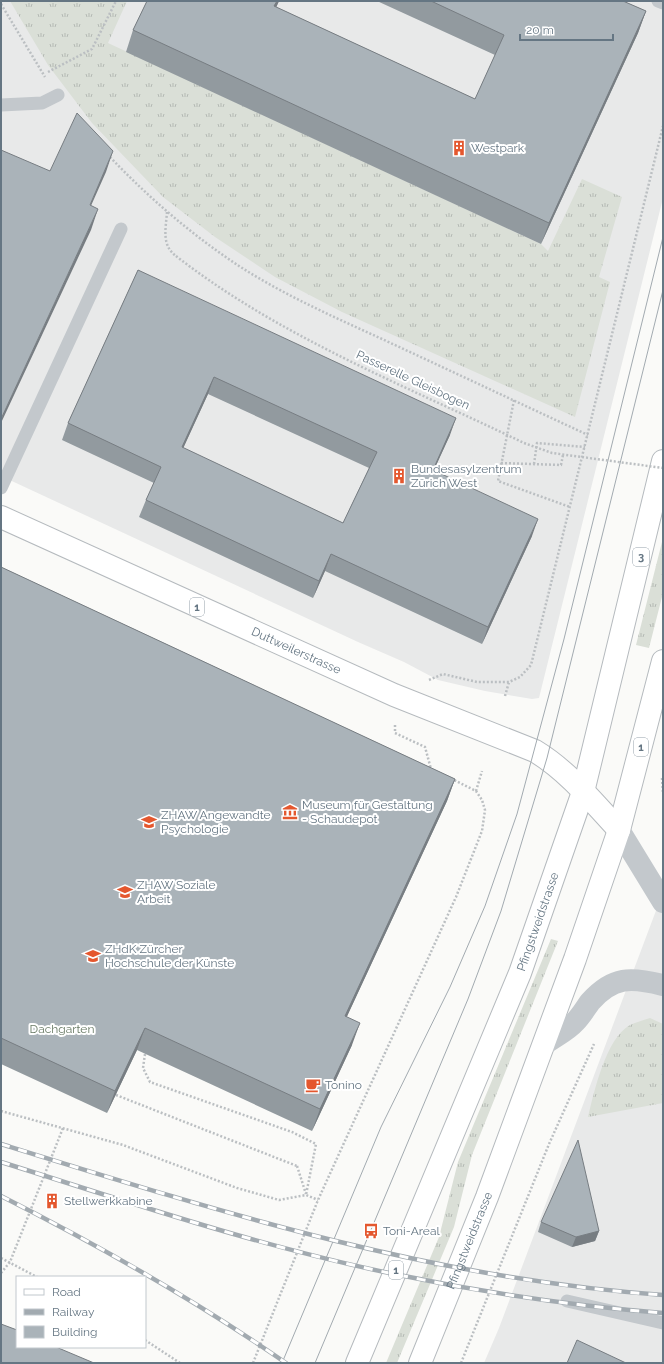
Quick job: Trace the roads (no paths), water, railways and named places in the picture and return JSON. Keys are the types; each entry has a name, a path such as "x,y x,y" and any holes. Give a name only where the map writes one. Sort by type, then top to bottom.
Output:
{"main road":[{"name":"Pfingstweidstrasse","path":"357,1363 520,973 584,792 663,461"},
{"name":"Duttweilerstrasse","path":"1,517 394,695 535,751 559,767 619,830"},
{"name":"Pfingstweidstrasse","path":"420,1363 487,1197 545,1044 619,830 663,661"}],"street":[{"path":"619,830 663,902"},
{"path":"545,1044 575,1023 603,989 614,982 639,980 663,985"}],"lane":[{"path":"658,1 663,3"},
{"path":"1,105 42,103 58,95"},
{"path":"1,488 121,229"},
{"path":"567,1301 663,1323"}],"tram line":[{"path":"282,1363 381,1127 450,987 485,906 517,814 564,639 663,237"},
{"path":"315,1363 468,999 501,911 547,758 663,290"}],"railway":[{"path":"1,1144 164,1194 246,1217 328,1239 410,1258 493,1274 578,1287 663,1295"},
{"path":"1,1162 198,1224 298,1252 349,1264 432,1282 497,1293 596,1307 663,1313"},
{"path":"1,1196 111,1254 217,1317 286,1363"}],"place":[{"name":"Westpark","path":"459,148"},
{"name":"Bundesasylzentrum Zürich West","path":"399,476"},
{"name":"Museum für Gestaltung - Schaudepot","path":"290,812"},
{"name":"ZHAW Angewandte Psychologie","path":"149,822"},
{"name":"ZHAW Soziale Arbeit","path":"125,892"},
{"name":"ZHdK Zürcher Hochschule der Künste","path":"93,956"},
{"name":"Tonino","path":"313,1085"},
{"name":"Stellwerkkabine","path":"52,1201"},
{"name":"Toni-Areal","path":"371,1231"}],"park label":[{"name":"Dachgarten","path":"62,1029"}]}
